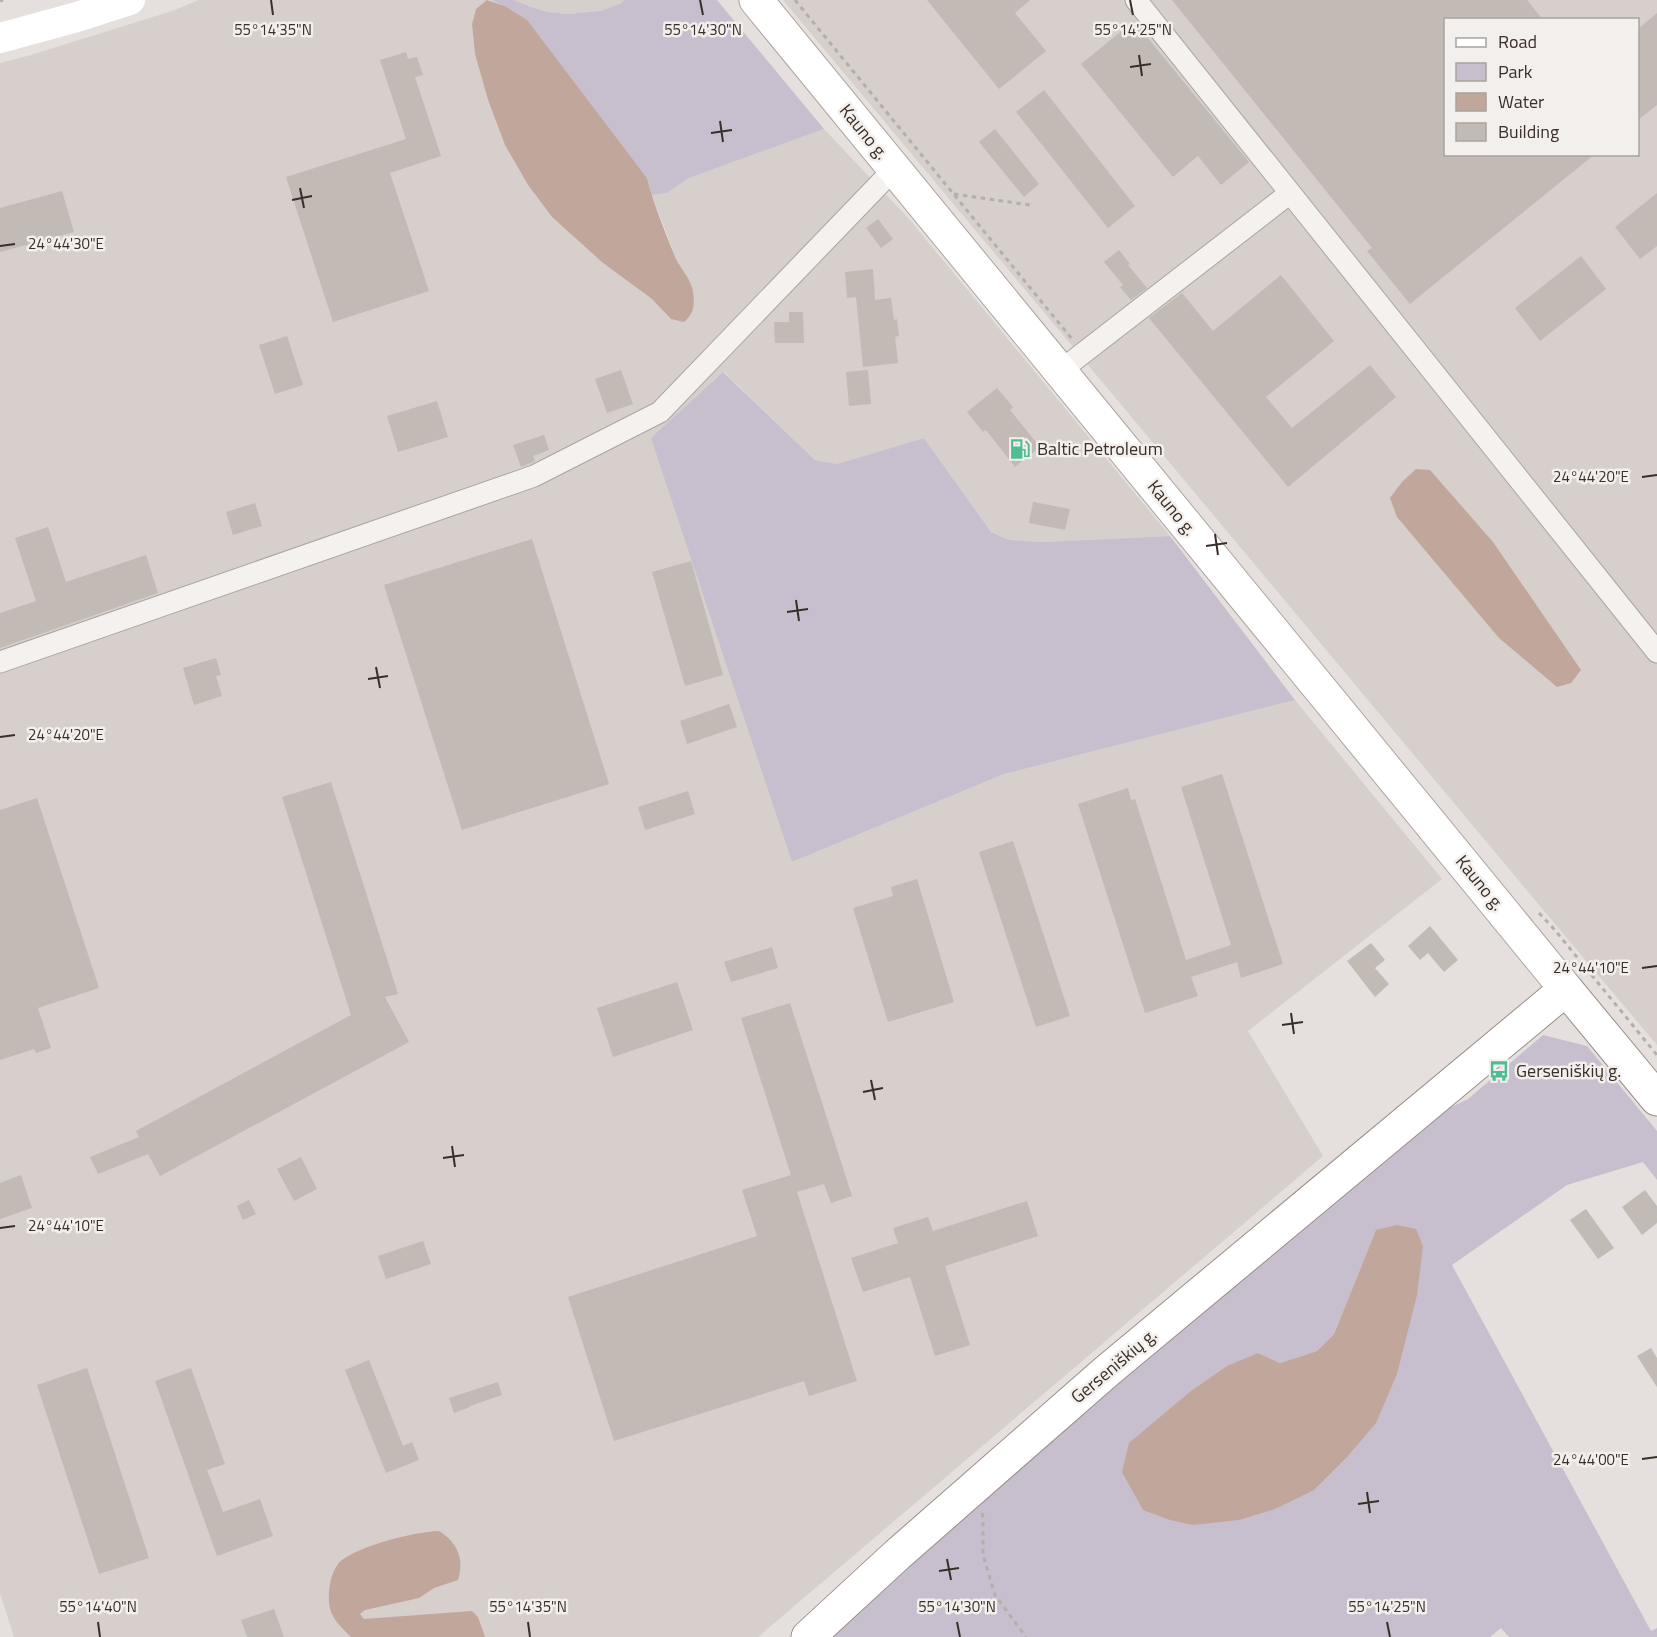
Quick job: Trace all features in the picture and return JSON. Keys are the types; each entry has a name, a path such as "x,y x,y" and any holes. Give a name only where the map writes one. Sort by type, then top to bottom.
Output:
{"main road":[{"name":"Kauno g.","path":"756,0 894,169 1071,361 1566,989 1657,1099"},
{"name":"Gerseniškių g.","path":"808,1637 898,1554 1107,1371 1566,989"}],"street":[{"path":"0,38 130,0"},
{"path":"1136,0 1657,652"},
{"path":"0,662 534,476 660,412 894,169"},
{"path":"1071,361 1290,193"}],"path":[{"path":"795,0 952,194 1071,361"},
{"path":"952,194 1030,205"},
{"path":"973,1488 983,1517 983,1555 995,1595 1026,1637"}],"shaded area":[{"path":"199,0 487,0 476,9 472,24 475,54 488,100 505,145 528,185 552,217 603,263 652,299 671,319 693,290 677,261 652,195 667,193 689,178 824,129 910,220 1170,536 1045,542 1009,540 991,532 924,438 837,464 815,460 724,372 712,381 792,862 1004,774 1295,700 1442,879 1248,1031 1323,1156 758,1637 14,1637 0,1593 0,63 172,11"},
{"path":"514,0 624,0 622,3 600,11 567,14 548,12"},
{"path":"783,0 1657,0 1657,1045 1571,943"}],"green space":[{"path":"490,0 514,0 548,12 567,14 600,11 622,3 624,0 717,0 824,129 689,178 667,193 652,195 647,178 527,21 505,6"},
{"path":"723,372 815,460 837,464 924,438 991,532 1009,540 1045,542 1170,536 1295,700 1004,774 792,862 651,438"},
{"path":"1543,1035 1587,1046 1657,1131 1657,1180 1643,1162 1567,1185 1452,1265 1651,1631 1657,1628 1657,1637 1509,1637 1501,1628 1490,1637 830,1637 936,1541 1428,1118 1468,1099","holes":["1376,1230 1275,1509 1258,1353 1280,1363 1317,1351 1334,1334"]}],"water":[{"path":"487,0 505,6 527,20 647,178 676,259 692,288 693,308 690,316 684,322 671,319 652,299 603,263 552,217 528,185 505,145 488,100 475,54 472,24 476,9"},
{"path":"1416,469 1430,470 1493,542 1581,670 1571,683 1557,687 1499,638 1397,517 1390,498"},
{"path":"1397,1225 1416,1229 1423,1246 1417,1295 1397,1374 1376,1423 1347,1457 1314,1490 1275,1509 1239,1520 1193,1525 1170,1520 1143,1510 1122,1472 1129,1443 1191,1391 1227,1366 1258,1353 1280,1363 1317,1351 1334,1334 1376,1230"},
{"path":"439,1531 451,1540 458,1552 461,1565 458,1580 434,1588 419,1598 365,1610 360,1614 364,1619 472,1611 478,1617 485,1637 351,1637 335,1619 329,1603 331,1578 342,1560 375,1544"}],"building":[{"path":"927,0 1030,0 1015,13 1046,51 999,89"},
{"path":"1172,0 1527,0 1541,18 1444,18 1444,156 1593,156 1410,304 1367,251 1372,248"},
{"path":"1657,13 1657,105 1639,119 1639,28"},
{"path":"1134,21 1249,162 1221,185 1198,156 1173,177 1081,64"},
{"path":"406,52 408,59 417,57 423,75 415,77 441,156 390,173 429,291 333,322 286,177 406,139 380,60"},
{"path":"1044,90 1135,206 1108,228 1016,112"},
{"path":"995,129 1039,184 1024,197 979,142"},
{"path":"62,191 74,232 0,252 0,208"},
{"path":"1657,193 1657,246 1640,259 1615,227"},
{"path":"878,219 893,239 881,248 866,228"},
{"path":"1119,250 1147,288 1131,300 1120,287 1123,285 1104,262"},
{"path":"1581,256 1606,289 1540,341 1515,308"},
{"path":"873,269 875,300 891,298 894,320 897,319 899,336 895,337 898,363 863,367 856,297 847,298 845,272"},
{"path":"1281,275 1334,341 1266,397 1292,428 1370,365 1396,397 1288,487 1149,318 1182,293 1213,331"},
{"path":"789,312 803,312 804,343 775,343 774,322 789,322"},
{"path":"287,336 303,385 275,394 259,345"},
{"path":"621,370 633,404 607,413 595,379"},
{"path":"868,370 871,404 849,406 846,372"},
{"path":"997,388 1013,407 1010,410 1040,447 1015,467 986,430 983,432 967,412"},
{"path":"437,401 448,437 398,452 387,416"},
{"path":"544,435 549,450 533,456 535,461 521,467 513,445"},
{"path":"1033,502 1070,509 1065,530 1029,523"},
{"path":"255,503 262,526 233,535 226,512"},
{"path":"48,527 66,582 146,555 158,593 0,648 0,613 36,601 15,538"},
{"path":"532,539 609,784 462,830 384,585"},
{"path":"691,561 723,675 685,686 652,572"},
{"path":"216,658 221,675 216,676 222,696 194,705 183,668"},
{"path":"729,704 737,727 687,744 680,721"},
{"path":"1222,774 1283,964 1241,978 1237,962 1191,977 1198,996 1145,1013 1078,804 1128,788 1131,800 1135,799 1186,960 1231,945 1181,787"},
{"path":"331,782 398,994 385,997 409,1042 160,1176 148,1154 98,1174 90,1157 139,1137 136,1131 351,1015 282,797"},
{"path":"688,791 695,814 645,830 638,807"},
{"path":"37,798 99,988 38,1008 51,1048 36,1053 34,1049 0,1060 0,810"},
{"path":"1013,841 1070,1016 1036,1027 979,852"},
{"path":"917,879 954,1002 888,1022 853,908 893,896 891,887"},
{"path":"1430,926 1458,960 1444,972 1428,953 1420,960 1408,946"},
{"path":"1371,943 1385,960 1375,968 1389,984 1375,997 1347,961"},
{"path":"772,947 778,968 731,982 724,962"},
{"path":"677,982 693,1030 613,1057 597,1008"},
{"path":"790,1003 852,1196 831,1203 824,1184 797,1192 857,1381 809,1396 804,1381 614,1441 568,1297 757,1236 742,1190 791,1175 741,1018"},
{"path":"301,1157 317,1189 294,1201 277,1169"},
{"path":"21,1175 32,1208 0,1219 0,1183"},
{"path":"1645,1190 1657,1206 1657,1223 1642,1235 1622,1207"},
{"path":"249,1200 256,1214 243,1220 237,1206"},
{"path":"1027,1201 1038,1236 945,1266 970,1345 935,1356 910,1277 863,1292 851,1258 898,1243 893,1228 928,1217 933,1231"},
{"path":"1586,1209 1614,1248 1598,1259 1570,1220"},
{"path":"423,1241 431,1264 386,1279 378,1256"},
{"path":"1651,1348 1657,1358 1657,1387 1637,1356"},
{"path":"369,1360 403,1446 412,1442 419,1460 386,1473 345,1370"},
{"path":"87,1368 149,1558 99,1574 37,1385"},
{"path":"191,1368 225,1464 207,1470 223,1512 260,1499 273,1536 217,1556 155,1381"},
{"path":"498,1382 502,1395 454,1413 449,1398"},
{"path":"274,1609 284,1637 247,1637 241,1620"}],"place":[{"name":"Baltic Petroleum","path":"1020,449"},
{"name":"Gerseniškių g.","path":"1499,1071"}]}
